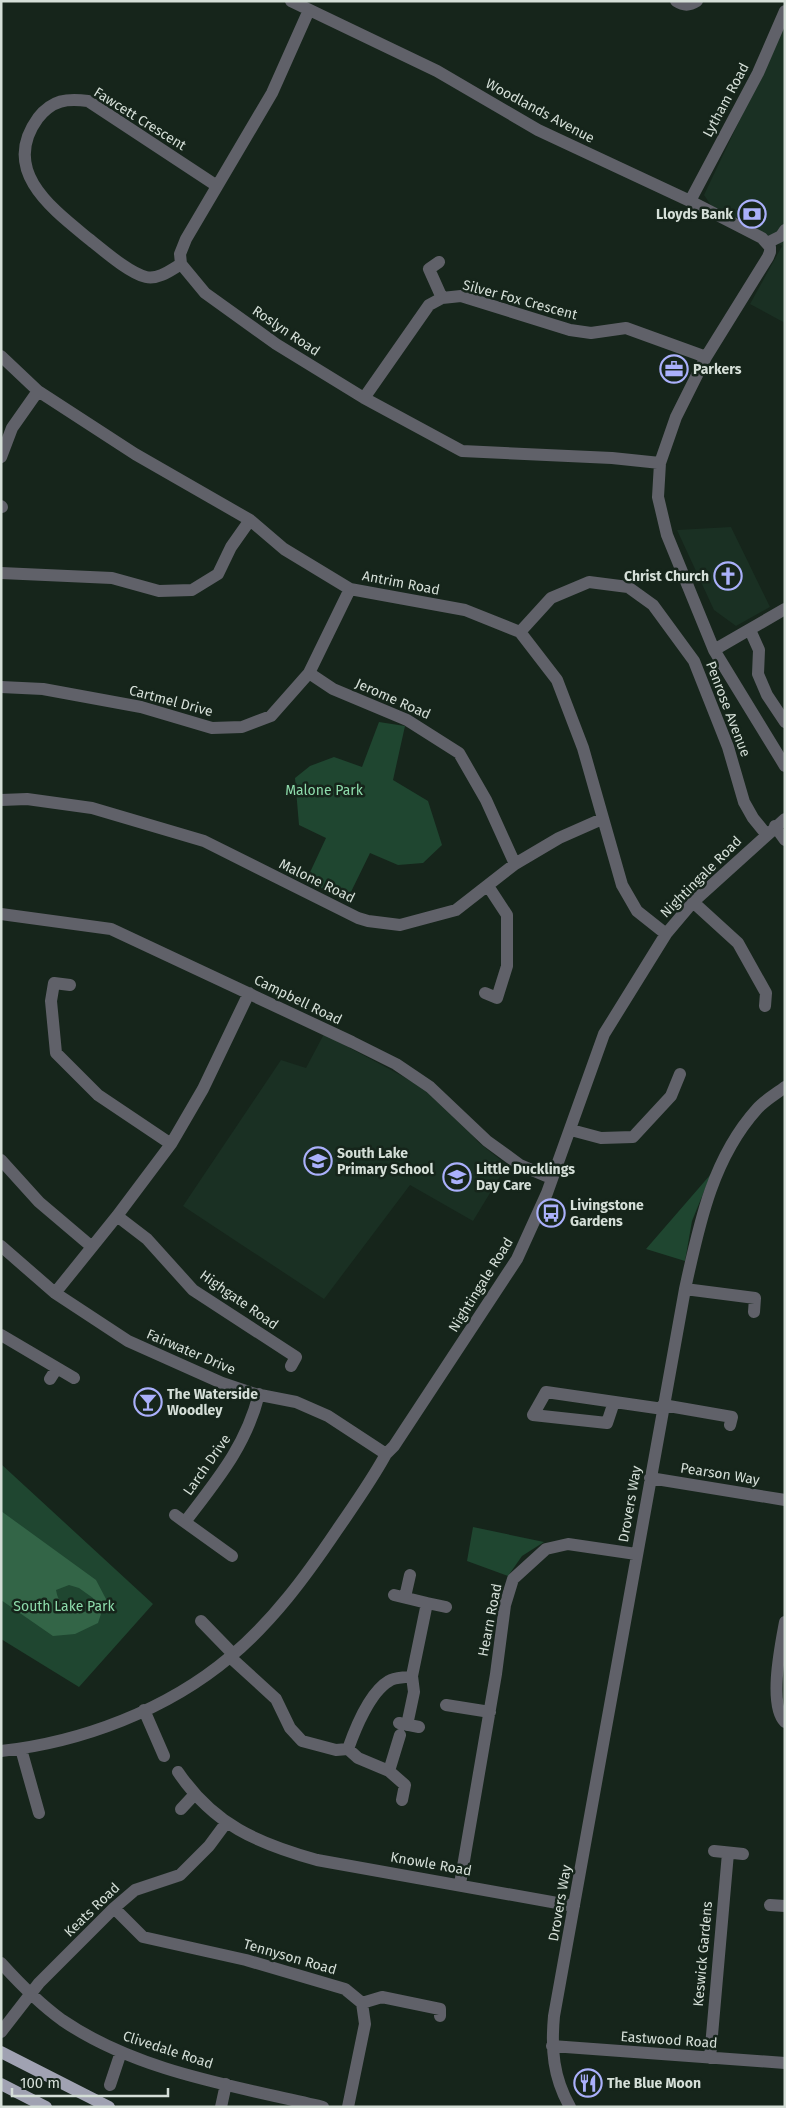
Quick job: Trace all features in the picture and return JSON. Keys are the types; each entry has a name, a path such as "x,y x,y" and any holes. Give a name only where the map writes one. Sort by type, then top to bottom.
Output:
{"main road":[{"path":"1,2052 109,2107"},
{"path":"1,2084 46,2107"}],"street":[{"name":"Woodlands Avenue","path":"291,1 437,71 538,130 690,201 768,247"},
{"path":"676,1 682,5 690,5 697,1"},
{"path":"181,264 180,254 186,239 272,93 309,10"},
{"name":"Lytham Road","path":"690,201 758,73 785,10"},
{"name":"Fawcett Crescent","path":"181,264 158,277 146,277 102,249 60,216 43,199 28,179 21,156 27,130 45,109 68,98 88,101 216,186"},
{"path":"785,230 768,247 706,357 676,417 660,464 658,496 667,536 714,650 785,766"},
{"name":"Roslyn Road","path":"181,264 205,293 276,344 364,398 462,451 612,458 660,464"},
{"name":"Silver Fox Crescent","path":"429,267 442,298"},
{"name":"Silver Fox Crescent","path":"364,398 429,305 442,298 461,296 570,330 591,333 626,328 706,357"},
{"name":"Antrim Road","path":"1,356 38,391 135,454 250,520 284,549 350,589 465,610 520,632"},
{"path":"1,457 12,428 38,391"},
{"path":"1,573 112,578 159,591 192,590 218,574 250,520"},
{"name":"Penrose Avenue","path":"520,632 552,598 589,582 628,587 654,605 694,661 728,748 744,802 753,818 775,826 785,840"},
{"name":"Cartmel Drive","path":"1,686 43,689 141,707 212,728 242,727 271,716 309,673 350,589"},
{"path":"714,650 785,610"},
{"path":"750,630 759,650 758,674 767,696 785,722"},
{"path":"520,632 556,680 583,748 622,885 637,911 666,934"},
{"name":"Jerome Road","path":"309,673 333,689 414,724 459,753 486,800 515,864"},
{"name":"Malone Road","path":"1,800 27,799 92,808 204,841 368,921 400,925 456,910 515,864 559,838 602,819"},
{"name":"Nightingale Road","path":"1,1751 21,1749 62,1740 121,1721 196,1680 232,1655 266,1622 311,1569 517,1259 548,1193 551,1178 571,1130 604,1034 666,934 693,902 775,826"},
{"path":"488,886 507,915 507,966 496,998"},
{"path":"693,902 738,943 770,998"},
{"name":"Campbell Road","path":"1,914 111,929 249,993 396,1064 430,1087 487,1141 505,1155 520,1165 551,1178"},
{"path":"70,985 49,982 56,1052 98,1095 171,1144"},
{"path":"55,1293 117,1216 171,1144 203,1089 249,993"},
{"path":"571,1130 601,1138 633,1137 671,1096 674,1078"},
{"name":"Drovers Way","path":"570,2107 558,2083 552,2046 554,2016 636,1554 699,1221 726,1152 758,1108 785,1087"},
{"path":"1,1160 39,1202 92,1247"},
{"name":"Highgate Road","path":"117,1216 147,1239 193,1290 296,1357 291,1366"},
{"name":"Fairwater Drive","path":"1,1246 55,1293 109,1330 143,1349 222,1383 294,1401 320,1412 386,1454"},
{"path":"685,1289 755,1298 754,1312"},
{"path":"1,1335 54,1373 74,1378"},
{"path":"614,1402 607,1423 532,1417 546,1392 732,1417"},
{"name":"Larch Drive","path":"232,1556 180,1519 241,1445 260,1394"},
{"name":"Pearson Way","path":"650,1478 785,1500"},
{"name":"Hearn Road","path":"460,1884 490,1712 506,1605 513,1579 546,1550 568,1544 636,1554"},
{"path":"410,1575 399,1596 446,1607"},
{"path":"389,1771 406,1728 414,1692 412,1676 427,1603"},
{"path":"201,1620 232,1655 276,1699 290,1728 302,1742 336,1750 348,1749 358,1758 389,1771 405,1784 402,1800"},
{"path":"785,1622 780,1648 777,1690 780,1717 785,1722"},
{"path":"348,1749 364,1713 385,1684 394,1679 412,1676"},
{"path":"446,1705 490,1712"},
{"path":"144,1710 164,1756"},
{"path":"21,1749 30,1801 39,1813"},
{"name":"Knowle Road","path":"178,1772 194,1796 226,1824 282,1850 317,1860 460,1884 574,1906"},
{"path":"181,1809 194,1796"},
{"name":"Keats Road","path":"1,2032 30,1993 114,1908 135,1890 180,1875 209,1846 226,1824"},
{"path":"714,1851 742,1854"},
{"name":"Keswick Gardens","path":"710,2058 728,1853"},
{"path":"770,1905 785,1906"},
{"name":"Tennyson Road","path":"114,1908 143,1937 246,1960 317,1979 345,1989 362,2003"},
{"name":"Clivedale Road","path":"1,1963 30,1993 61,2019 121,2052 226,2084 323,2107"},
{"path":"348,2107 365,2024 362,2003 382,1997 441,2008"},
{"name":"Eastwood Road","path":"552,2046 785,2063"},
{"path":"110,2085 121,2052"},
{"path":"222,2107 226,2084"}],"shaded area":[{"path":"785,25 785,323 750,304 782,246 767,235 712,207 704,195"},
{"path":"731,527 770,607 736,626 714,610 677,530"},
{"name":"South Lake Primary School","path":"324,1034 430,1091 453,1111 478,1142 507,1165 473,1221 410,1185 324,1299 183,1206 281,1060 306,1068"},
{"path":"1,1511 96,1580 106,1599 98,1623 75,1634 53,1636 1,1600","holes":["69,1585 79,1588 93,1598 94,1604 91,1610 73,1612 64,1607 60,1602 56,1590"]}],"green space":[{"name":"Malone Park","path":"379,722 405,726 393,780 428,801 442,845 423,863 398,865 370,853 347,900 306,881 326,838 299,825 295,778 310,766 334,757 362,767"},
{"path":"711,1174 692,1221 685,1261 646,1249"},
{"name":"South Lake Park","path":"1,1464 153,1604 79,1687 1,1639"},
{"path":"473,1527 544,1542 522,1556 508,1576 467,1561"}],"place":[{"name":"Lloyds Bank","path":"752,214"},
{"name":"Parkers","path":"674,369"},
{"name":"Christ Church","path":"728,576"},
{"name":"South Lake Primary School","path":"318,1161"},
{"name":"Little Ducklings Day Care","path":"457,1177"},
{"name":"Livingstone Gardens","path":"551,1213"},
{"name":"The Waterside Woodley","path":"148,1402"},
{"name":"The Blue Moon","path":"588,2083"}]}
